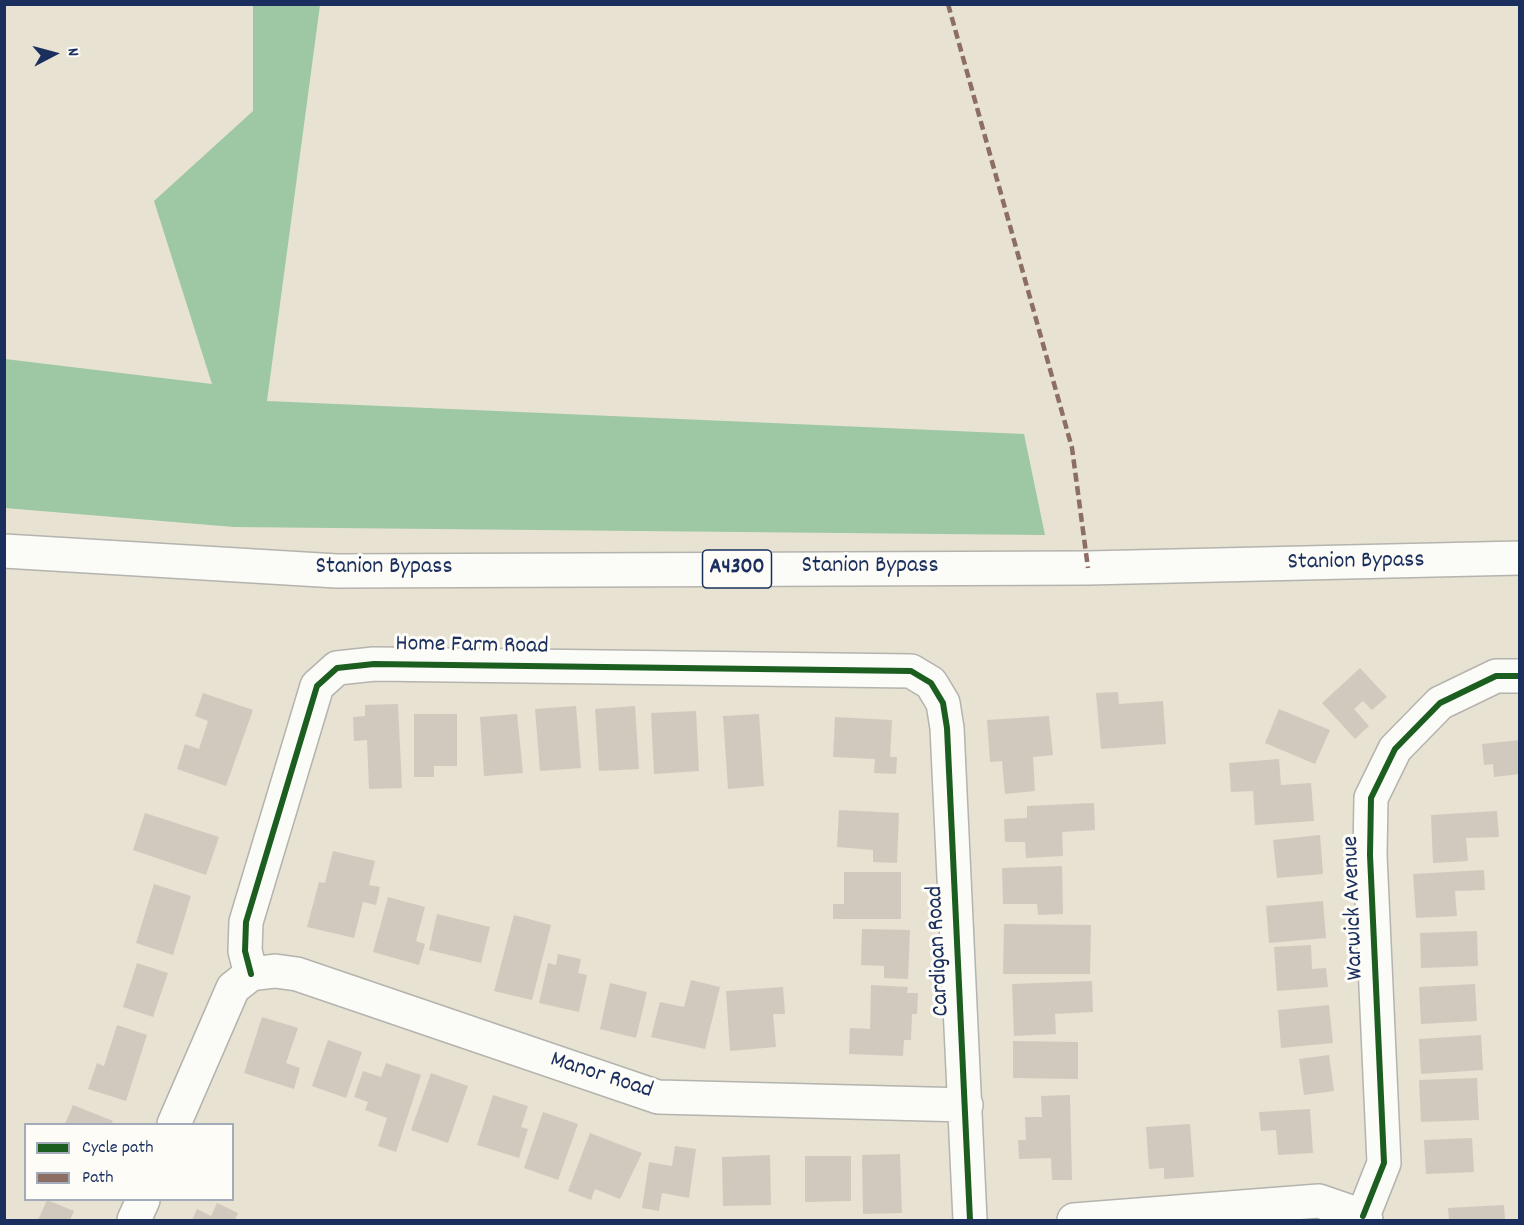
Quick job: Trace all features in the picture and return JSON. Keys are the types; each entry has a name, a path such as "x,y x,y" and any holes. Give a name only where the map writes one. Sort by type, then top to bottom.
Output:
{"street":[{"name":"Stanion Bypass","path":"4,551 337,571 1088,568 1520,558"},
{"name":"Home Farm Road","path":"251,974 244,951 246,922 317,686 337,668 374,664 890,670 911,671 931,683"},
{"name":"Warwick Avenue","path":"1364,1218 1384,1163 1370,855 1371,798 1395,749 1440,703 1496,676 1520,676"},
{"name":"Cardigan Road","path":"931,683 944,703 947,728 970,1221"},
{"name":"Manor Road","path":"251,974 275,971 297,974 658,1097 966,1105"},
{"path":"175,1123 233,988 251,974"},
{"path":"134,1221 143,1201"},
{"path":"1074,1221 1319,1201 1364,1218"}],"green space":[{"path":"253,5 320,5 267,401 1024,434 1045,535 234,527 5,508 5,359 212,384 154,201 253,111"}],"building":[{"path":"1360,668 1387,697 1372,710 1363,701 1354,709 1369,726 1355,739 1322,703"},
{"path":"1118,692 1119,704 1163,701 1166,744 1101,749 1096,693"},
{"path":"203,693 253,710 226,786 177,769 185,744 199,749 208,721 195,716"},
{"path":"398,704 402,788 369,789 367,740 354,741 353,717 365,716 365,705"},
{"path":"576,706 581,768 540,771 535,709"},
{"path":"635,706 639,769 599,771 595,709"},
{"path":"1279,709 1330,730 1315,764 1265,743"},
{"path":"696,711 699,771 654,774 651,713"},
{"path":"414,714 457,714 457,766 434,766 434,777 414,777"},
{"path":"517,714 523,773 484,776 480,717"},
{"path":"759,714 764,786 728,789 723,716"},
{"path":"1049,716 1053,755 1033,757 1035,791 1005,794 1002,761 990,762 987,720"},
{"path":"835,717 892,720 890,757 897,757 896,774 874,773 875,759 833,757"},
{"path":"1520,740 1520,774 1494,777 1493,764 1484,765 1482,744"},
{"path":"1279,759 1281,785 1311,783 1314,821 1255,825 1253,791 1231,792 1229,763"},
{"path":"1094,803 1095,830 1062,832 1063,856 1026,858 1025,842 1005,842 1004,819 1027,818 1027,806"},
{"path":"839,810 899,813 897,863 873,862 873,850 837,847"},
{"path":"1497,811 1499,837 1466,838 1468,861 1433,863 1431,815"},
{"path":"145,813 219,837 206,875 133,850"},
{"path":"1320,835 1323,874 1277,878 1273,840"},
{"path":"333,851 375,861 369,885 380,887 376,905 363,902 354,938 307,927 319,882 325,883"},
{"path":"1062,866 1063,914 1038,915 1037,904 1003,904 1002,868"},
{"path":"1484,870 1485,890 1455,891 1457,916 1416,918 1413,874"},
{"path":"844,872 901,872 901,919 833,919 833,904 844,904"},
{"path":"154,884 191,896 173,955 136,943"},
{"path":"388,897 425,907 416,941 425,944 419,965 373,952"},
{"path":"1323,901 1326,938 1269,943 1266,906"},
{"path":"437,914 490,927 481,963 429,950"},
{"path":"514,915 551,925 532,1000 494,991"},
{"path":"1004,924 1091,925 1090,974 1003,974"},
{"path":"862,929 910,930 908,979 884,978 884,966 861,965"},
{"path":"1477,931 1478,966 1421,968 1420,933"},
{"path":"1311,945 1312,969 1326,968 1328,987 1277,991 1274,947"},
{"path":"558,954 581,959 578,973 587,975 579,1012 539,1003 548,963 556,965"},
{"path":"137,963 168,973 153,1017 123,1007"},
{"path":"691,980 720,987 705,1049 651,1037 660,1002 684,1007"},
{"path":"1092,981 1093,1012 1055,1014 1056,1034 1014,1036 1012,984"},
{"path":"610,983 647,992 636,1038 600,1029"},
{"path":"1475,984 1477,1021 1421,1024 1419,987"},
{"path":"871,985 908,987 907,993 918,993 917,1014 912,1014 911,1040 904,1040 903,1056 849,1054 850,1028 870,1029"},
{"path":"783,987 785,1014 773,1014 776,1047 730,1051 726,991"},
{"path":"1329,1005 1333,1043 1281,1048 1278,1010"},
{"path":"262,1017 298,1028 286,1063 300,1068 294,1089 244,1073"},
{"path":"117,1025 147,1035 126,1101 88,1089 97,1063 104,1066"},
{"path":"1481,1035 1483,1070 1421,1074 1419,1039"},
{"path":"328,1040 362,1052 346,1098 312,1086"},
{"path":"1013,1041 1078,1042 1078,1079 1013,1078"},
{"path":"1329,1055 1334,1091 1304,1095 1299,1059"},
{"path":"386,1063 421,1075 396,1152 378,1146 387,1118 365,1110 368,1102 354,1097 363,1071 381,1077"},
{"path":"431,1073 468,1086 448,1143 411,1130"},
{"path":"1477,1078 1479,1120 1421,1122 1419,1080"},
{"path":"493,1095 528,1106 521,1127 528,1129 519,1158 477,1145"},
{"path":"1070,1095 1072,1180 1052,1180 1051,1158 1019,1159 1018,1140 1026,1140 1025,1117 1042,1117 1041,1096"},
{"path":"73,1105 113,1121 112,1123 65,1123"},
{"path":"1310,1109 1313,1153 1278,1155 1276,1130 1261,1131 1259,1112"},
{"path":"543,1112 578,1124 558,1180 524,1168"},
{"path":"1190,1124 1194,1177 1164,1179 1164,1168 1149,1169 1146,1127"},
{"path":"590,1133 642,1153 620,1199 595,1189 591,1200 568,1191"},
{"path":"1472,1138 1474,1172 1426,1174 1424,1140"},
{"path":"675,1146 696,1149 689,1198 662,1193 659,1211 642,1208 649,1162 672,1166"},
{"path":"900,1154 902,1213 863,1214 862,1155"},
{"path":"770,1155 771,1205 723,1206 722,1157"},
{"path":"805,1156 851,1156 851,1201 805,1202"},
{"path":"47,1201 74,1211 70,1220 38,1220"},
{"path":"217,1203 238,1213 235,1220 192,1220 197,1209 211,1216"},
{"path":"1504,1205 1505,1220 1449,1220 1448,1208"}],"marked path":[{"path":"948,4 1072,448 1088,568"}],"cycle path":[{"path":"251,974 245,951 246,922 317,686 337,668 374,664 911,671 931,683 943,703 947,728 970,1220"},
{"path":"1363,1216 1384,1163 1370,855 1371,798 1395,749 1440,703 1496,676 1520,676"}]}
